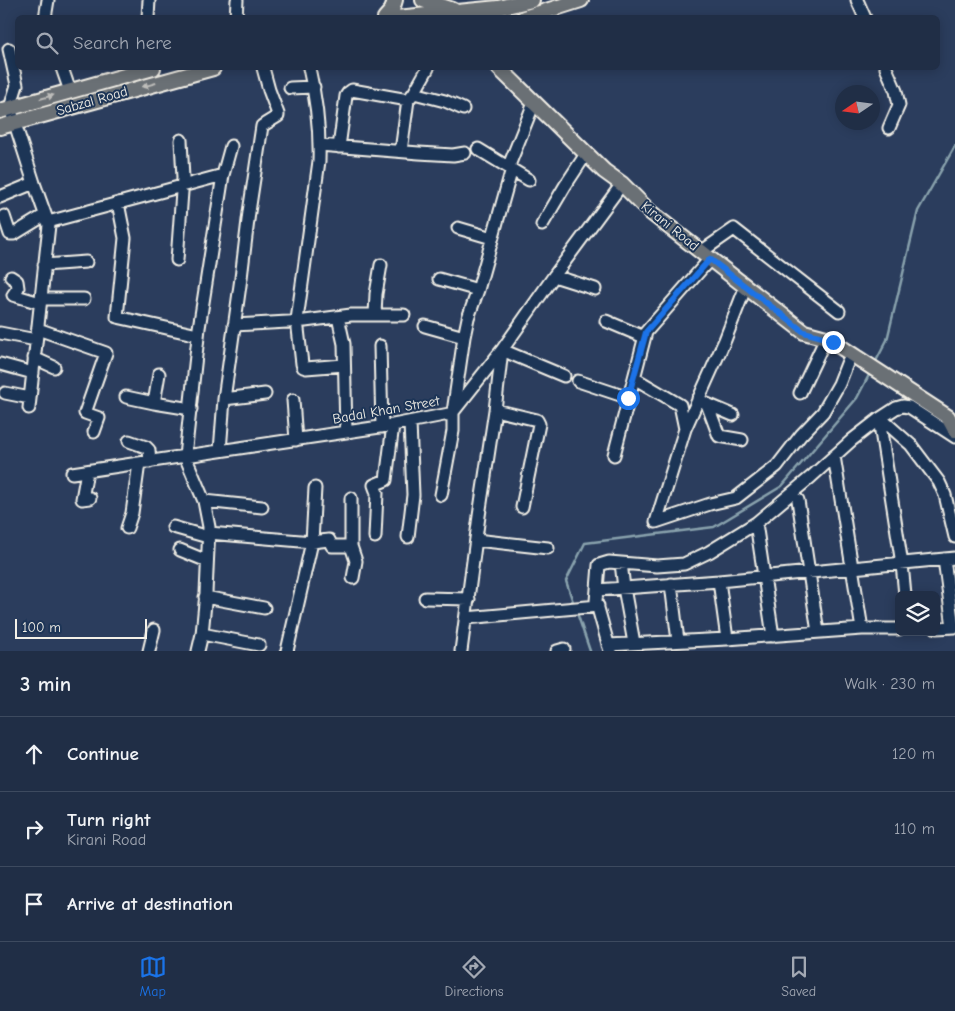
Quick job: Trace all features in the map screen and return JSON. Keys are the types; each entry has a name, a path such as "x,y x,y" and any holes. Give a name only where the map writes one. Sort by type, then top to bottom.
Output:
{"main road":[{"path":"388,15 392,10 395,0"},
{"path":"413,0 426,14"},
{"path":"423,0 455,10"},
{"path":"419,15 455,10 498,8 532,0"},
{"path":"534,15 581,0"},
{"name":"Sabzal Road","path":"5,109 146,70"},
{"name":"Sabzal Road","path":"0,127 206,70"},
{"name":"Kirani Road","path":"501,70 586,154 604,171 622,184 650,212 804,332 830,340 952,418 955,430"}],"street":[{"path":"46,15 48,0"},
{"path":"148,15 149,0"},
{"path":"236,15 237,0"},
{"path":"857,0 863,15"},
{"path":"5,393 30,403 49,225 14,123 5,109 17,85 9,49"},
{"path":"63,70 70,91"},
{"path":"220,451 224,399 262,126 277,118 278,114 264,70"},
{"path":"310,70 314,87 319,161 297,320 303,367 344,365"},
{"path":"401,151 411,96 427,70"},
{"path":"887,70 896,91 899,105 889,128"},
{"path":"290,88 314,87"},
{"path":"339,147 346,96 352,90 446,101 463,109"},
{"path":"441,495 453,431 453,412 468,318 478,290 511,172 510,163 534,103"},
{"path":"177,260 183,178 181,140"},
{"path":"319,145 419,154 453,155 466,153"},
{"path":"198,651 202,634 209,527 204,501 184,456 198,335 223,175 231,146"},
{"path":"478,149 529,180"},
{"path":"542,225 586,154"},
{"path":"4,216 10,234 14,234 46,218 118,203 223,175"},
{"path":"0,197 34,183"},
{"name":"Badal Khan Street","path":"72,473 388,426 453,412 502,350 622,184"},
{"path":"118,203 126,238 117,317 198,335"},
{"path":"458,228 492,238"},
{"path":"614,455 646,332 706,255 734,229 839,311"},
{"path":"44,265 86,262"},
{"path":"374,315 381,265"},
{"path":"554,276 596,290"},
{"path":"11,277 18,281 18,288 13,295 40,301 84,299"},
{"path":"439,279 478,290"},
{"path":"746,286 703,402 685,428 656,522 710,504 736,498 777,466 801,435 823,412 839,384 848,361"},
{"path":"234,325 351,315 404,316"},
{"path":"338,317 344,344 346,432"},
{"path":"606,321 644,337"},
{"path":"425,326 464,337"},
{"path":"0,333 37,334 106,353 85,413 99,418 94,432"},
{"path":"800,393 830,340"},
{"path":"375,537 377,493 374,485 386,480 388,426 380,366 380,346"},
{"path":"461,651 502,350 564,376"},
{"path":"34,358 54,367"},
{"path":"0,364 33,373"},
{"path":"154,403 159,374"},
{"path":"634,378 680,405 685,428"},
{"path":"578,381 628,398"},
{"path":"224,399 265,394"},
{"path":"126,397 190,409"},
{"path":"293,400 296,440"},
{"path":"703,402 732,415"},
{"path":"703,402 719,436 742,440"},
{"path":"895,629 862,629 727,639 634,643 609,648 594,606 599,565 609,562 657,566 684,564 708,552 756,523 852,440 882,421 896,408 902,406 910,407 955,437"},
{"path":"495,410 537,420 539,424 522,507"},
{"path":"882,421 912,445 939,482 945,495 955,537"},
{"path":"882,421 905,591"},
{"path":"408,537 413,495 410,422"},
{"path":"127,528 148,450 146,447 129,441"},
{"path":"834,456 862,629"},
{"path":"87,471 82,499 90,498"},
{"path":"287,651 312,542 316,488"},
{"path":"351,498 352,546 356,561 353,578"},
{"path":"798,500 818,632"},
{"path":"204,501 262,507"},
{"path":"756,523 773,636"},
{"path":"173,527 208,535 312,542 329,540 332,546 352,546"},
{"path":"476,540 548,548"},
{"path":"180,550 207,561"},
{"path":"597,590 765,577 950,559 954,627 940,628"},
{"path":"621,562 634,643"},
{"path":"719,581 727,639"},
{"path":"671,584 678,641"},
{"path":"205,597 264,608"},
{"path":"425,598 469,599"},
{"path":"466,618 594,606"},
{"path":"149,651 154,630"},
{"path":"202,634 259,645"}],"waterway":[{"path":"875,363 887,340 918,211 955,146"},
{"path":"574,605 566,581 585,543 714,527 782,486 857,398 870,373"},
{"path":"576,610 590,651"}],"route":[{"path":"628,398 646,332 710,259 804,332 833,342"}]}
